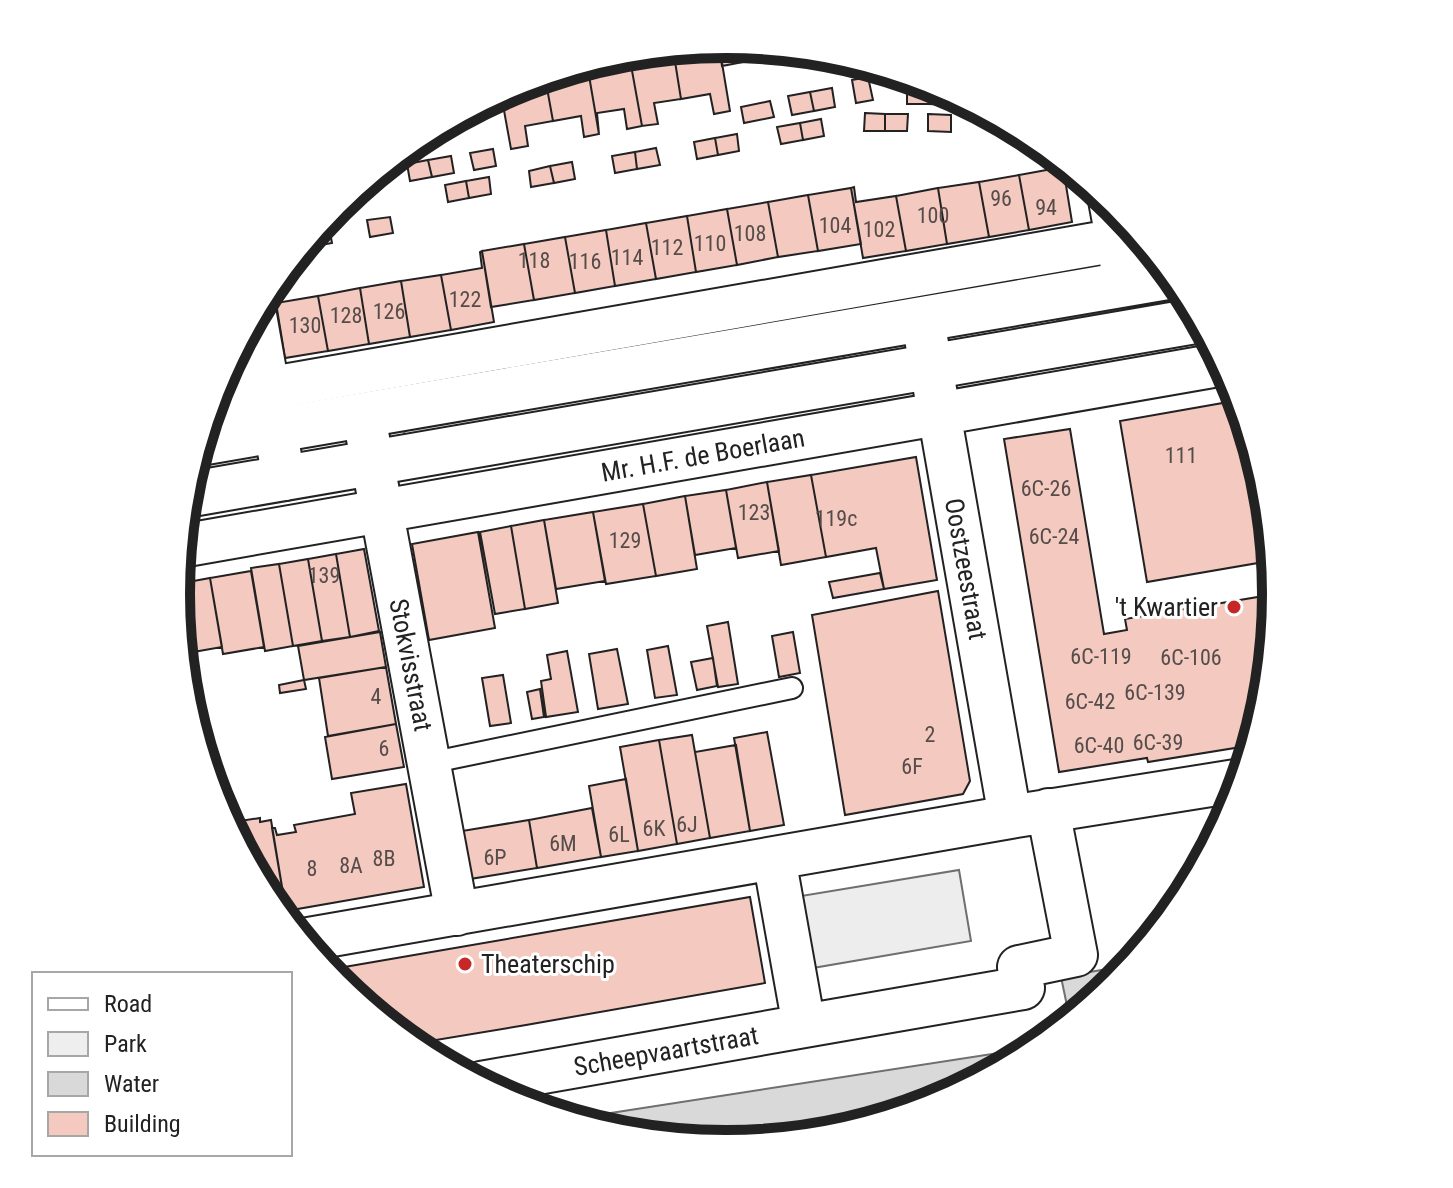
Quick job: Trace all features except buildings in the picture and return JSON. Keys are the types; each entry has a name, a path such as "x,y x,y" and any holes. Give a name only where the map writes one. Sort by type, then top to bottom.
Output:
{"street":[{"path":"215,436 271,410 1117,227"},
{"path":"1123,235 1125,284"},
{"path":"227,401 271,410 364,417 1159,278"},
{"name":"Oostzeestraat","path":"923,321 939,414 1029,813"},
{"name":"Mr. H.F. de Boerlaan","path":"200,493 1189,322"},
{"path":"258,334 284,479"},
{"name":"Mr. H.F. de Boerlaan","path":"193,544 1211,366"},
{"name":"Stokvisstraat","path":"364,417 457,914"},
{"path":"316,938 1029,813 1228,782"},
{"name":"Scheepvaartstraat","path":"500,1080 1023,988 1019,967 1076,955 1029,813"},
{"path":"774,858 804,1026"}],"lane":[{"path":"429,763 792,688"}],"green space":[{"path":"1168,291 1182,311 1059,332 1055,310"},
{"path":"842,345 846,370 406,447 403,422"},
{"path":"270,445 274,468 203,480 209,456"}],"shaded area":[{"path":"959,870 971,941 801,970 789,898"}],"water":[{"path":"1110,968 1067,1007 1061,977"},
{"path":"1004,1052 964,1075 899,1102 831,1120 762,1129 726,1130 657,1125 600,1115"}],"place":[{"name":"'t Kwartier","path":"1234,607"},
{"name":"Theaterschip","path":"465,964"}]}
